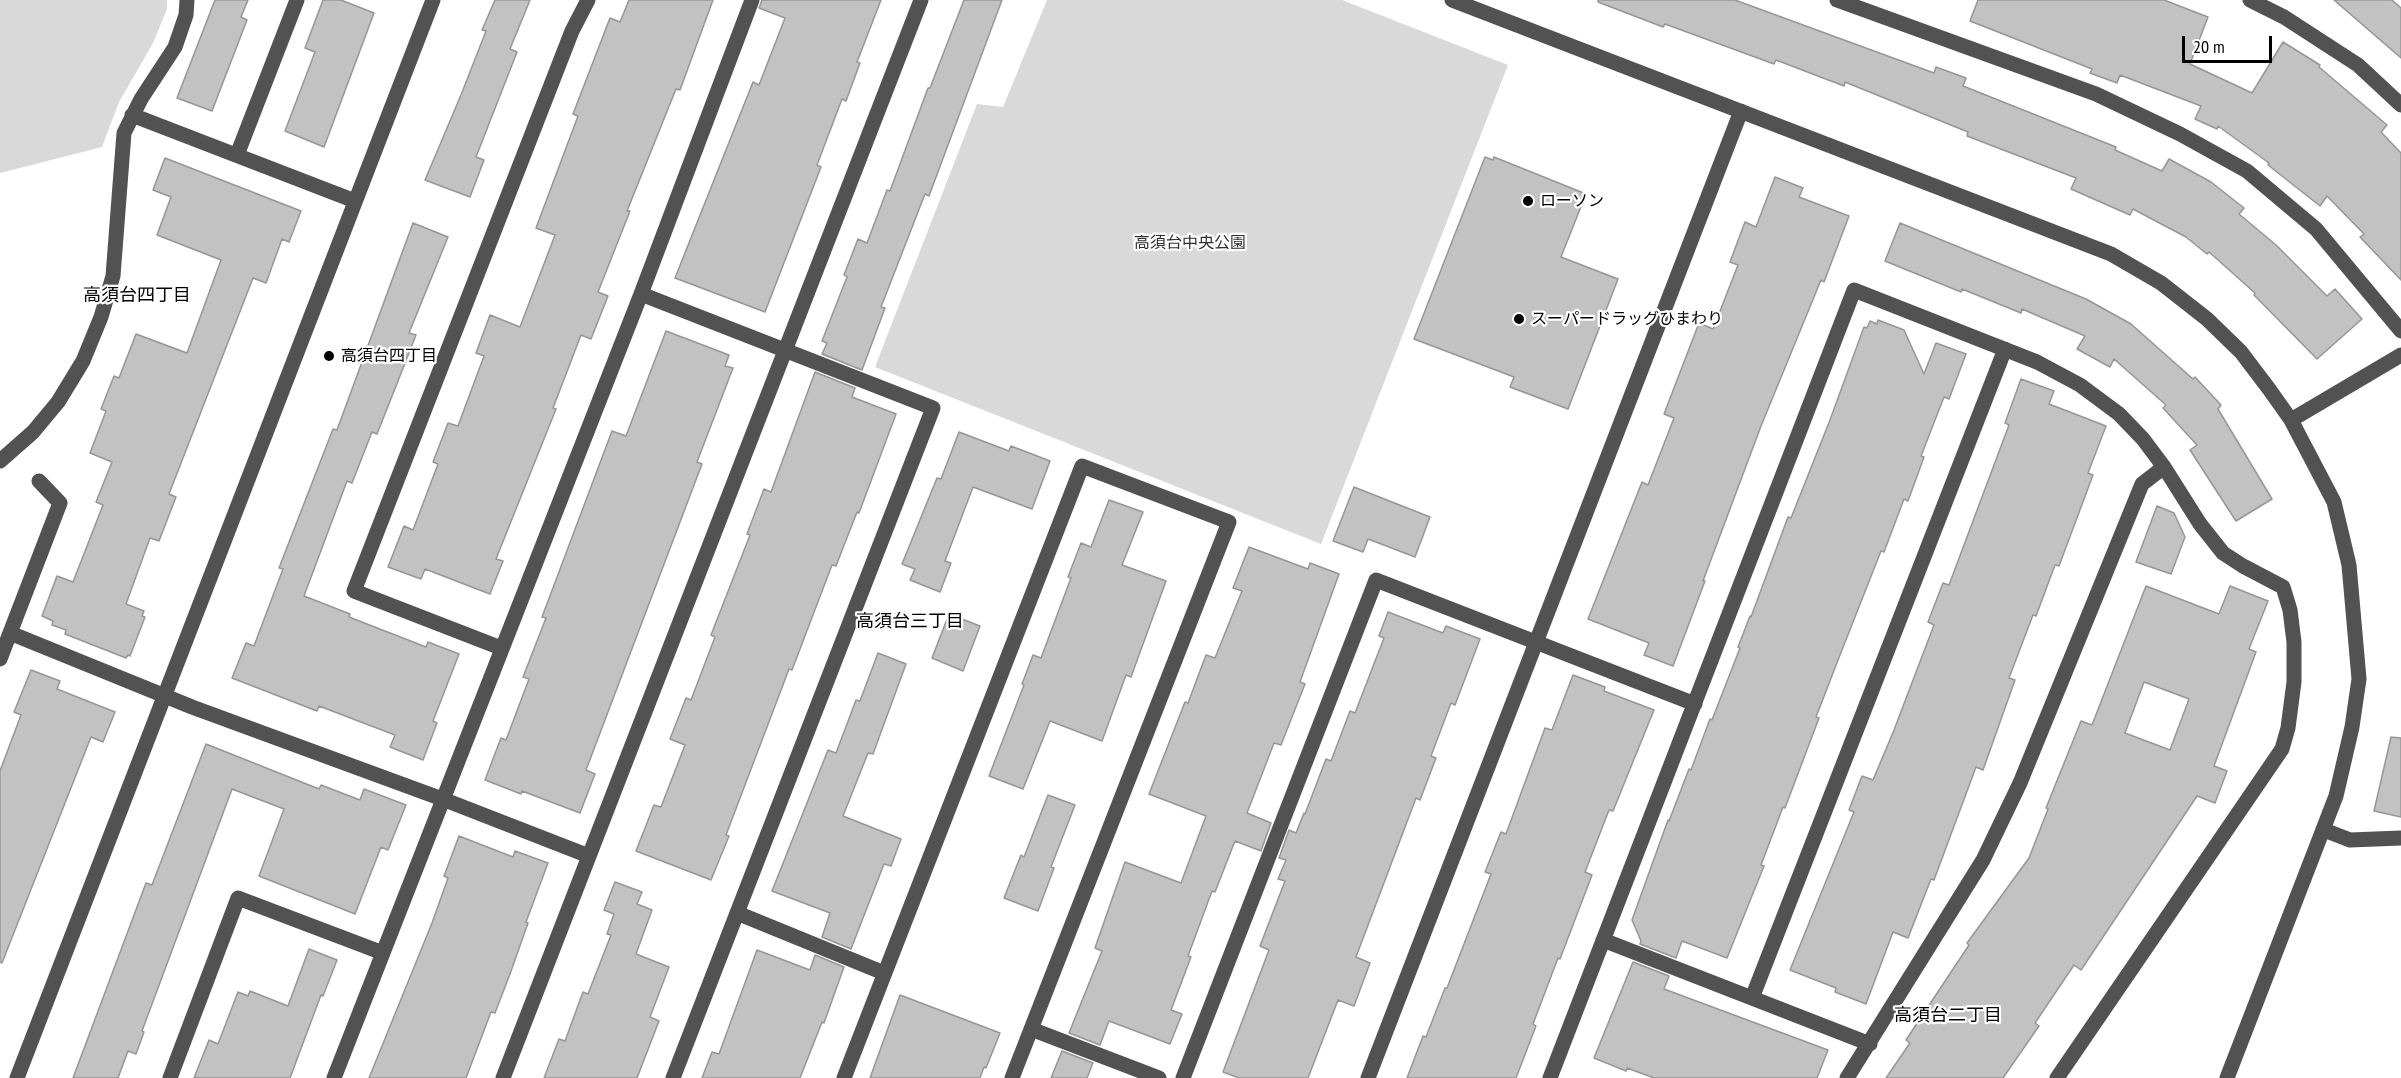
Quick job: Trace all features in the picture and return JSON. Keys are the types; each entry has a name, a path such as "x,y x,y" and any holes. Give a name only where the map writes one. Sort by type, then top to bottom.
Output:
{"street":[{"path":"0,461 33,432 58,402 83,361 101,317 113,276 124,133 132,115 175,47 186,15 187,0"},
{"path":"237,155 297,0"},
{"path":"17,1078 433,0"},
{"path":"501,648 354,591 564,52 588,0"},
{"path":"334,1078 445,800 501,648 641,294 752,0"},
{"path":"503,1078 921,0"},
{"path":"1452,0 2111,254 2161,283 2207,320 2241,352 2291,420 2334,502 2349,566 2359,679 2352,727 2336,796 2227,1078"},
{"path":"1837,0 2096,94 2180,134 2247,171 2316,229 2401,331"},
{"path":"2250,0 2284,18 2358,65 2401,105"},
{"path":"1368,1078 1741,111"},
{"path":"132,115 355,201"},
{"path":"1551,1078 1854,290 2037,362 2080,385 2118,414 2143,439 2164,467 2200,524 2223,553 2283,587 2290,610 2294,642 2294,682 2288,728 2282,748 2056,1078"},
{"path":"641,294 933,408 673,1078"},
{"path":"1752,998 2005,349"},
{"path":"2291,420 2401,355"},
{"path":"844,1078 1082,466 1229,522 1012,1078"},
{"path":"1847,1078 1983,860 2020,783 2142,484 2164,467"},
{"path":"0,659 60,503 39,481"},
{"path":"1183,1078 1376,580 1695,704"},
{"path":"10,633 192,707 445,800 589,856"},
{"path":"2324,830 2350,840 2401,838"},
{"path":"170,1078 238,897 383,953"},
{"path":"737,913 884,973"},
{"path":"1603,940 1870,1044"},
{"path":"1031,1029 1159,1078"}],"green space":[{"path":"0,0 167,0 167,9 153,43 119,102 102,147 0,173"},
{"name":"高須台中央公園","path":"1047,0 1342,0 1508,65 1321,544 875,367 977,104 1003,107"}],"building":[{"path":"215,0 248,0 241,17 247,20 212,111 177,98"},
{"path":"323,0 341,0 374,13 324,147 285,131 315,52 305,48"},
{"path":"495,0 530,0 510,49 517,52 476,157 484,160 470,197 425,180 486,31 482,30"},
{"path":"629,0 713,0 680,90 676,89 627,211 630,211 598,292 608,296 591,339 581,335 553,408 556,409 496,559 503,561 490,594 425,569 421,579 388,567 404,526 413,530 438,464 433,462 448,423 458,426 484,356 476,353 490,315 520,327 555,235 536,228 578,116 573,114 610,18 620,22"},
{"path":"762,0 881,0 857,62 860,63 846,101 842,99 817,165 821,167 765,312 675,278 753,82 759,85 785,18 759,8"},
{"path":"964,0 1002,0 929,196 925,194 881,307 885,308 862,370 822,354 827,343 822,341 847,277 844,275 858,239 867,243 887,190 890,191"},
{"path":"1598,0 1735,0 1934,73 1936,67 1966,78 1963,86 2116,147 2115,150 2162,171 2169,159 2211,182 2244,208 2239,214 2276,245 2327,296 2335,289 2362,319 2317,359 2254,295 2255,293 2209,252 2207,254 2186,237 2133,209 2130,215 2071,189 2076,178 1967,136 1968,132 1845,82 1844,86 1776,60 1774,64 1665,24 1663,27 1598,2"},
{"path":"1978,0 2164,0 2208,17 2190,64 2252,93 2283,42 2320,65 2319,67 2387,125 2381,132 2401,153 2401,280 2360,237 2364,234 2327,196 2320,206 2268,165 2269,163 2218,126 2217,129 2195,119 2201,106 2120,75 2117,83 2090,73 2092,69 1970,21"},
{"path":"2334,0 2392,0 2401,8 2401,58"},
{"path":"1485,157 1493,160 1494,157 1586,194 1561,257 1618,279 1568,409 1510,387 1514,377 1414,339"},
{"path":"165,158 301,211 289,242 282,239 266,283 253,278 169,494 176,497 159,541 150,538 126,604 144,611 142,616 145,617 130,656 126,658 65,634 66,630 52,625 53,621 42,616 57,576 73,582 103,505 96,502 112,462 90,453 106,411 101,409 114,376 119,378 136,334 187,353 221,260 157,235 171,197 153,190"},
{"path":"1775,177 1803,188 1799,197 1849,216 1824,282 1821,280 1761,426 1673,666 1644,655 1649,643 1588,619 1642,482 1648,485 1674,418 1664,414 1699,323 1713,329 1738,265 1730,262 1745,222 1756,227"},
{"path":"413,223 448,237 409,333 416,335 377,434 372,432 352,483 347,481 304,596 350,614 349,617 426,647 428,642 459,654 433,721 437,723 423,760 390,747 395,735 319,706 317,711 232,678 246,643 254,646 283,569 279,568 333,429 337,430"},
{"path":"1900,223 2086,299 2131,324 2193,379 2195,377 2221,405 2218,409 2272,499 2236,521 2190,450 2197,445 2163,408 2166,405 2114,359 2110,367 2077,349 2085,336 2022,309 2021,313 1962,289 1961,292 1885,261"},
{"path":"1878,320 1904,330 1924,374 1936,343 1966,354 1949,399 1944,397 1921,456 1924,457 1908,501 1904,499 1884,552 1881,551 1816,717 1819,718 1785,808 1783,807 1761,865 1764,866 1727,958 1682,941 1676,958 1640,944 1641,941 1632,920 1668,820 1689,769 1691,770 1710,719 1712,720 1788,517 1791,518 1864,327 1867,328 1870,321 1877,324"},
{"path":"666,331 729,355 725,366 733,368 697,462 702,464 586,770 595,774 580,813 485,780 501,738 506,740 529,679 523,677 546,618 542,617 612,431 626,436"},
{"path":"815,372 855,388 852,397 896,414 859,513 857,512 836,566 832,565 792,670 789,669 711,880 636,851 654,805 661,807 685,745 670,739 686,698 691,700 715,637 711,635 750,535 747,534 764,489 771,492"},
{"path":"2021,379 2054,391 2049,404 2106,426 2088,473 2093,475 2059,566 2055,565 2009,678 2015,680 1983,770 1976,767 1934,880 1931,879 1908,938 1893,932 1866,1004 1835,992 1836,988 1790,970 1854,812 1849,810 1862,776 1873,780 1894,730 1934,625 1928,622 1943,583 1949,585 2009,425 2005,423"},
{"path":"959,432 1009,451 1011,446 1050,461 1032,509 973,487 945,561 951,563 940,592 910,580 915,569 902,564 937,478 941,479"},
{"path":"1354,487 1430,517 1415,557 1368,539 1363,552 1333,541"},
{"path":"1109,500 1143,512 1122,565 1166,581 1131,677 1126,675 1102,741 1050,721 1023,789 989,776 1033,655 1041,658 1071,578 1068,577 1081,543 1091,547"},
{"path":"2157,506 2174,513 2185,537 2171,574 2136,562"},
{"path":"1249,547 1308,569 1310,563 1339,574 1300,682 1305,684 1281,745 1274,743 1247,813 1271,823 1261,851 1235,841 1215,892 1212,891 1171,1010 1182,1014 1170,1044 1109,1021 1100,1045 1069,1033 1102,951 1095,948 1125,862 1181,883 1206,816 1149,794 1206,655 1215,658 1242,591 1233,588"},
{"path":"2146,586 2219,614 2230,586 2268,601 2249,649 2256,652 2214,766 2227,771 2215,803 2197,796 2081,970 2074,965 2035,1023 2039,1026 2003,1078 1886,1078 1910,1043 1906,1040 1969,945 1967,943 2029,858 2048,809 2046,808 2081,721 2092,725","holes":["2144,682 2189,699 2170,750 2125,733"]},
{"path":"1388,612 1443,633 1446,626 1480,639 1455,705 1451,703 1431,756 1436,758 1420,800 1416,798 1356,957 1370,963 1354,1006 1338,1000 1308,1078 1239,1078 1223,1072 1269,950 1260,946 1285,881 1278,879 1286,860 1279,858 1289,830 1296,833 1326,759 1331,761 1350,711 1355,713 1384,638 1379,636"},
{"path":"949,614 980,626 963,671 932,658"},
{"path":"878,653 906,664 873,754 868,753 843,816 901,839 891,866 884,864 851,949 822,937 830,913 772,891 828,750 836,753 856,700 860,701"},
{"path":"31,670 60,681 57,689 115,712 103,742 91,737 2,963 0,962 0,771 21,715 14,712"},
{"path":"1573,675 1605,687 1604,691 1654,710 1613,811 1609,810 1585,872 1592,875 1533,1024 1536,1026 1516,1078 1407,1078 1423,1036 1426,1037 1445,988 1447,988 1491,874 1485,872 1501,832 1506,834 1545,728 1552,730"},
{"path":"2391,737 2401,738 2401,817 2374,811"},
{"path":"206,744 319,789 321,785 360,800 364,789 406,805 388,850 381,847 355,914 259,876 284,809 232,789 142,1031 144,1032 136,1054 128,1051 118,1078 73,1078 146,883 152,885"},
{"path":"1048,795 1075,805 1051,867 1054,868 1038,911 1004,898 1021,855 1024,857"},
{"path":"459,836 513,857 515,851 548,863 510,974 495,1013 491,1012 466,1078 369,1078 432,923 448,878 444,876"},
{"path":"615,882 642,892 637,904 652,910 636,954 669,967 650,1017 659,1021 637,1078 544,1078 559,1039 565,1041 583,992 588,994 611,935 607,934 614,914 604,910"},
{"path":"309,949 337,960 323,996 321,995 290,1078 194,1078 209,1040 218,1044 238,992 248,996 250,991 288,1006"},
{"path":"757,950 810,970 815,955 844,967 824,1023 822,1022 800,1078 702,1078 712,1052 719,1054"},
{"path":"1633,962 1669,976 1664,989 1828,1050 1817,1078 1654,1078 1627,1068 1626,1071 1594,1058"},
{"path":"900,995 1000,1033 980,1078 870,1078"},
{"path":"1062,1051 1093,1063 1087,1078 1051,1078"}],"place":[{"name":"ローソン","path":"1528,201"},
{"name":"スーパードラッグひまわり","path":"1519,319"},
{"name":"高須台四丁目","path":"329,356"}],"district":[{"name":"高須台四丁目","path":"137,296"},
{"name":"高須台三丁目","path":"910,622"},
{"name":"高須台二丁目","path":"1948,1016"}]}
